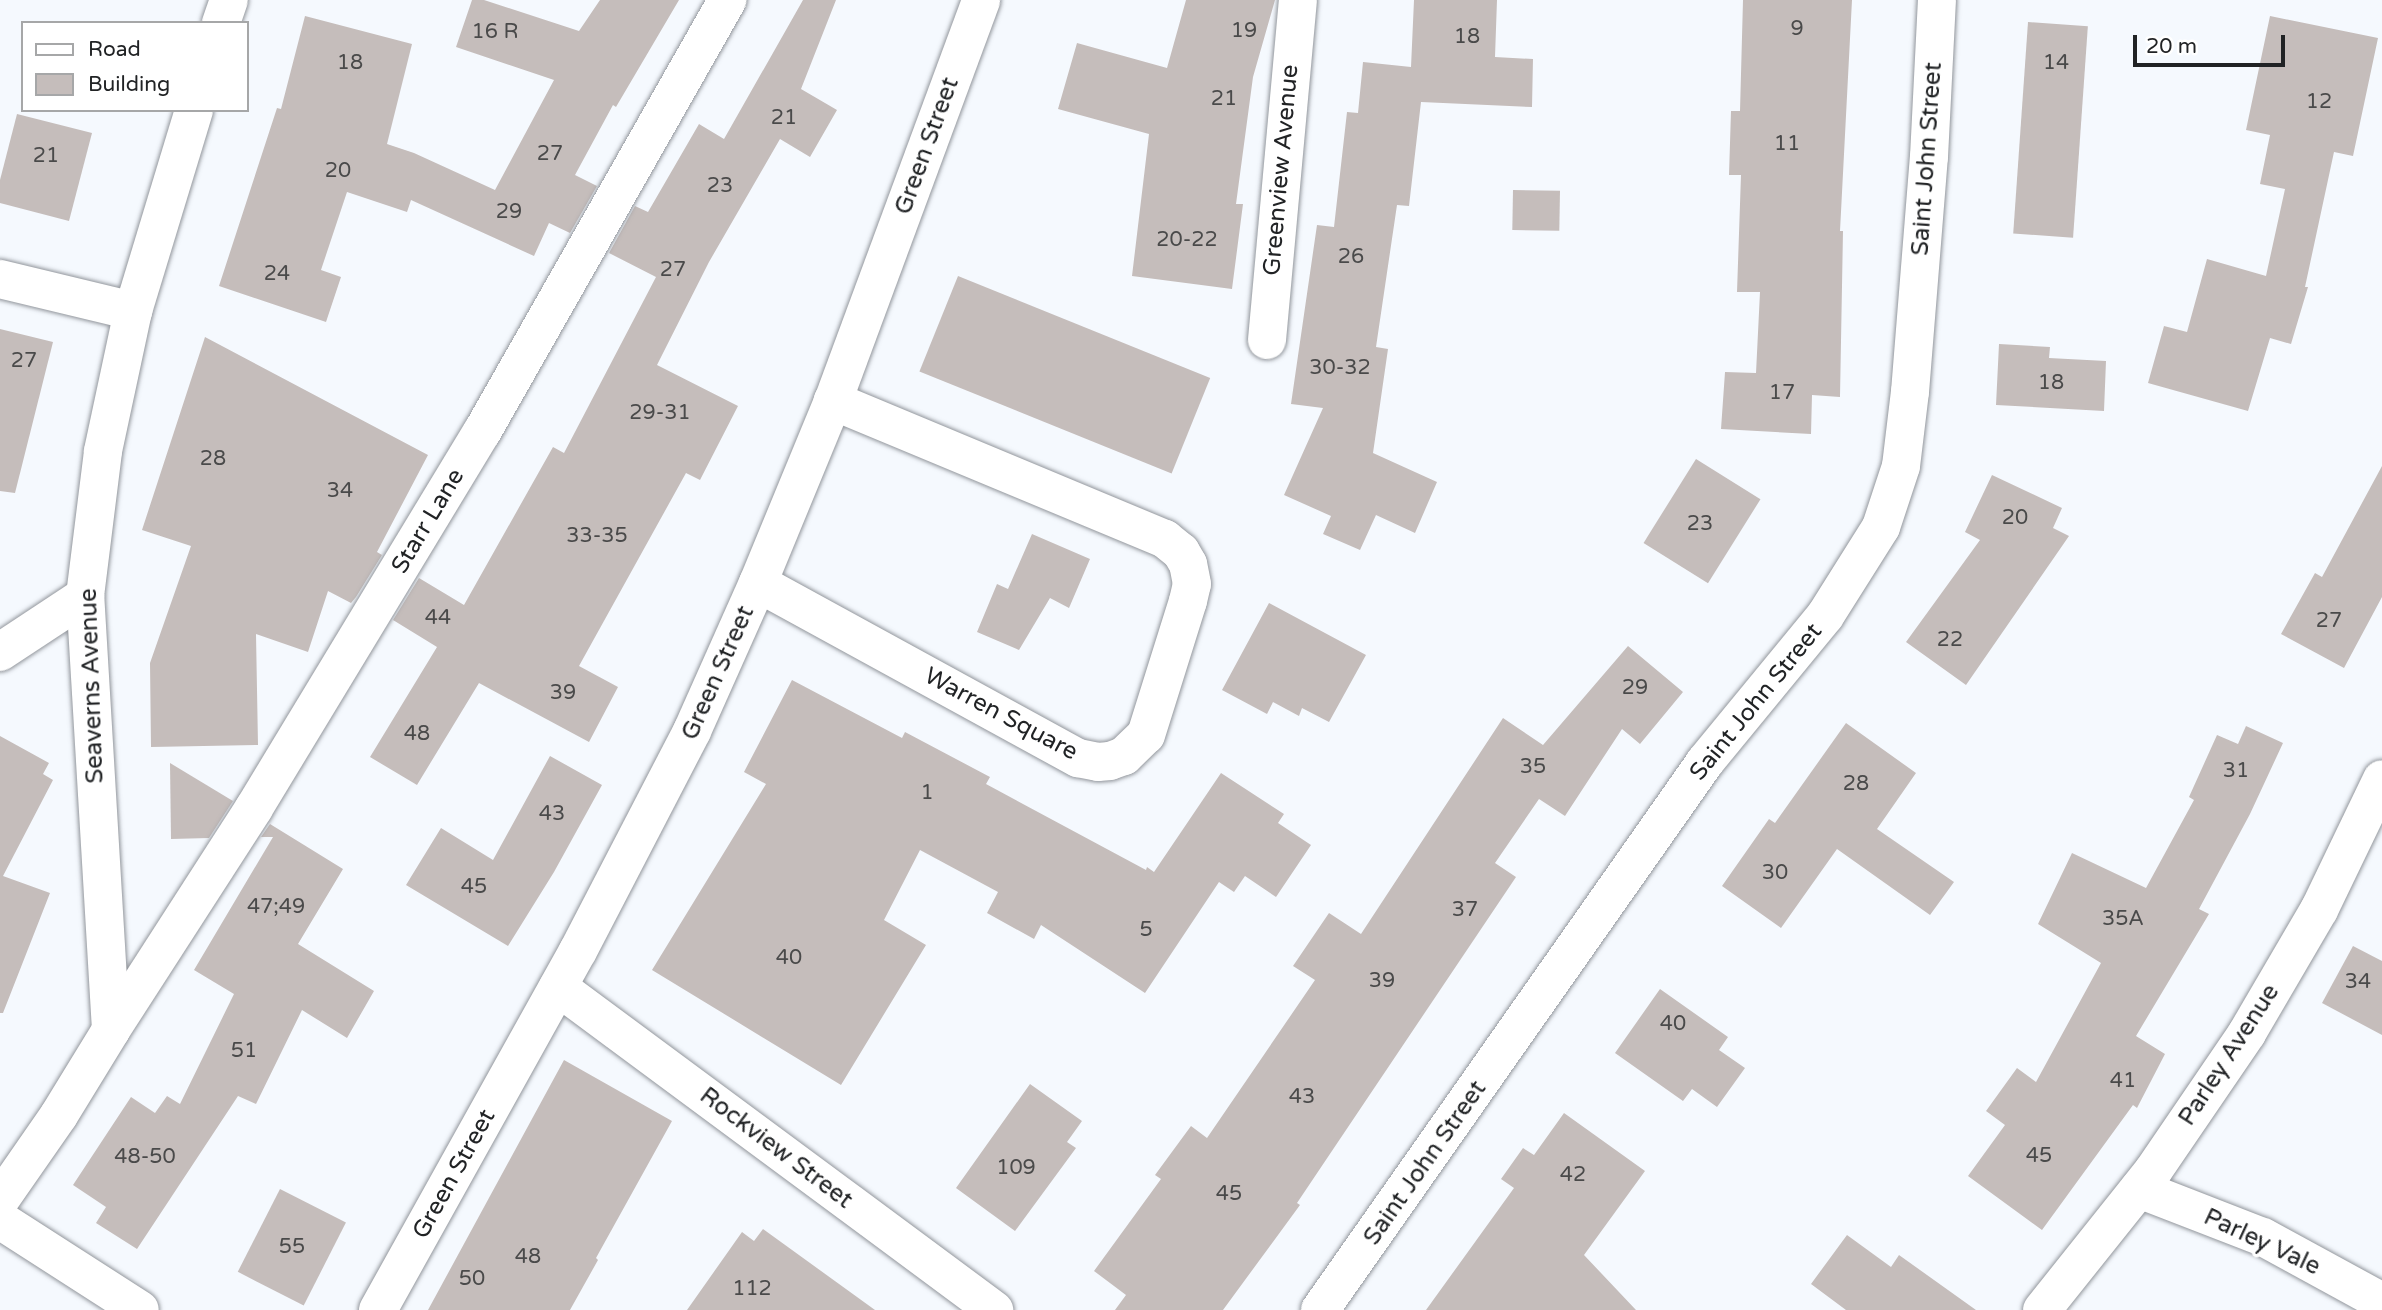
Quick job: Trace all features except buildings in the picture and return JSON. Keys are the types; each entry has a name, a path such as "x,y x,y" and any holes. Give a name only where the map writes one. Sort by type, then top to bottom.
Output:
{"street":[{"path":"222,21 229,0"},
{"name":"Starr Lane","path":"111,1030 254,808 475,444 727,0"},
{"name":"Green Street","path":"378,1310 558,987 670,778 758,583 833,401 981,0"},
{"name":"Greenview Avenue","path":"1267,340 1298,0"},
{"name":"Saint John Street","path":"1320,1310 1705,762 1825,616 1881,527 1901,466 1910,392 1929,157 1937,0"},
{"name":"Seaverns Avenue","path":"111,1030 85,596 103,451 133,311 193,112"},
{"path":"0,279 133,311"},
{"name":"Warren Square","path":"758,583 1078,758 1098,762 1111,761 1124,756 1146,735 1192,584 1188,564 1181,552 1165,539 833,401"},
{"path":"0,652 85,596"},
{"name":"Parley Avenue","path":"2042,1310 2138,1189 2247,1033 2319,910 2382,779"},
{"name":"Rockview Street","path":"558,987 994,1310"},
{"path":"0,1200 59,1115 111,1030"},
{"name":"Parley Vale","path":"2138,1189 2263,1237 2382,1302"},
{"path":"0,1220 139,1310"}]}
